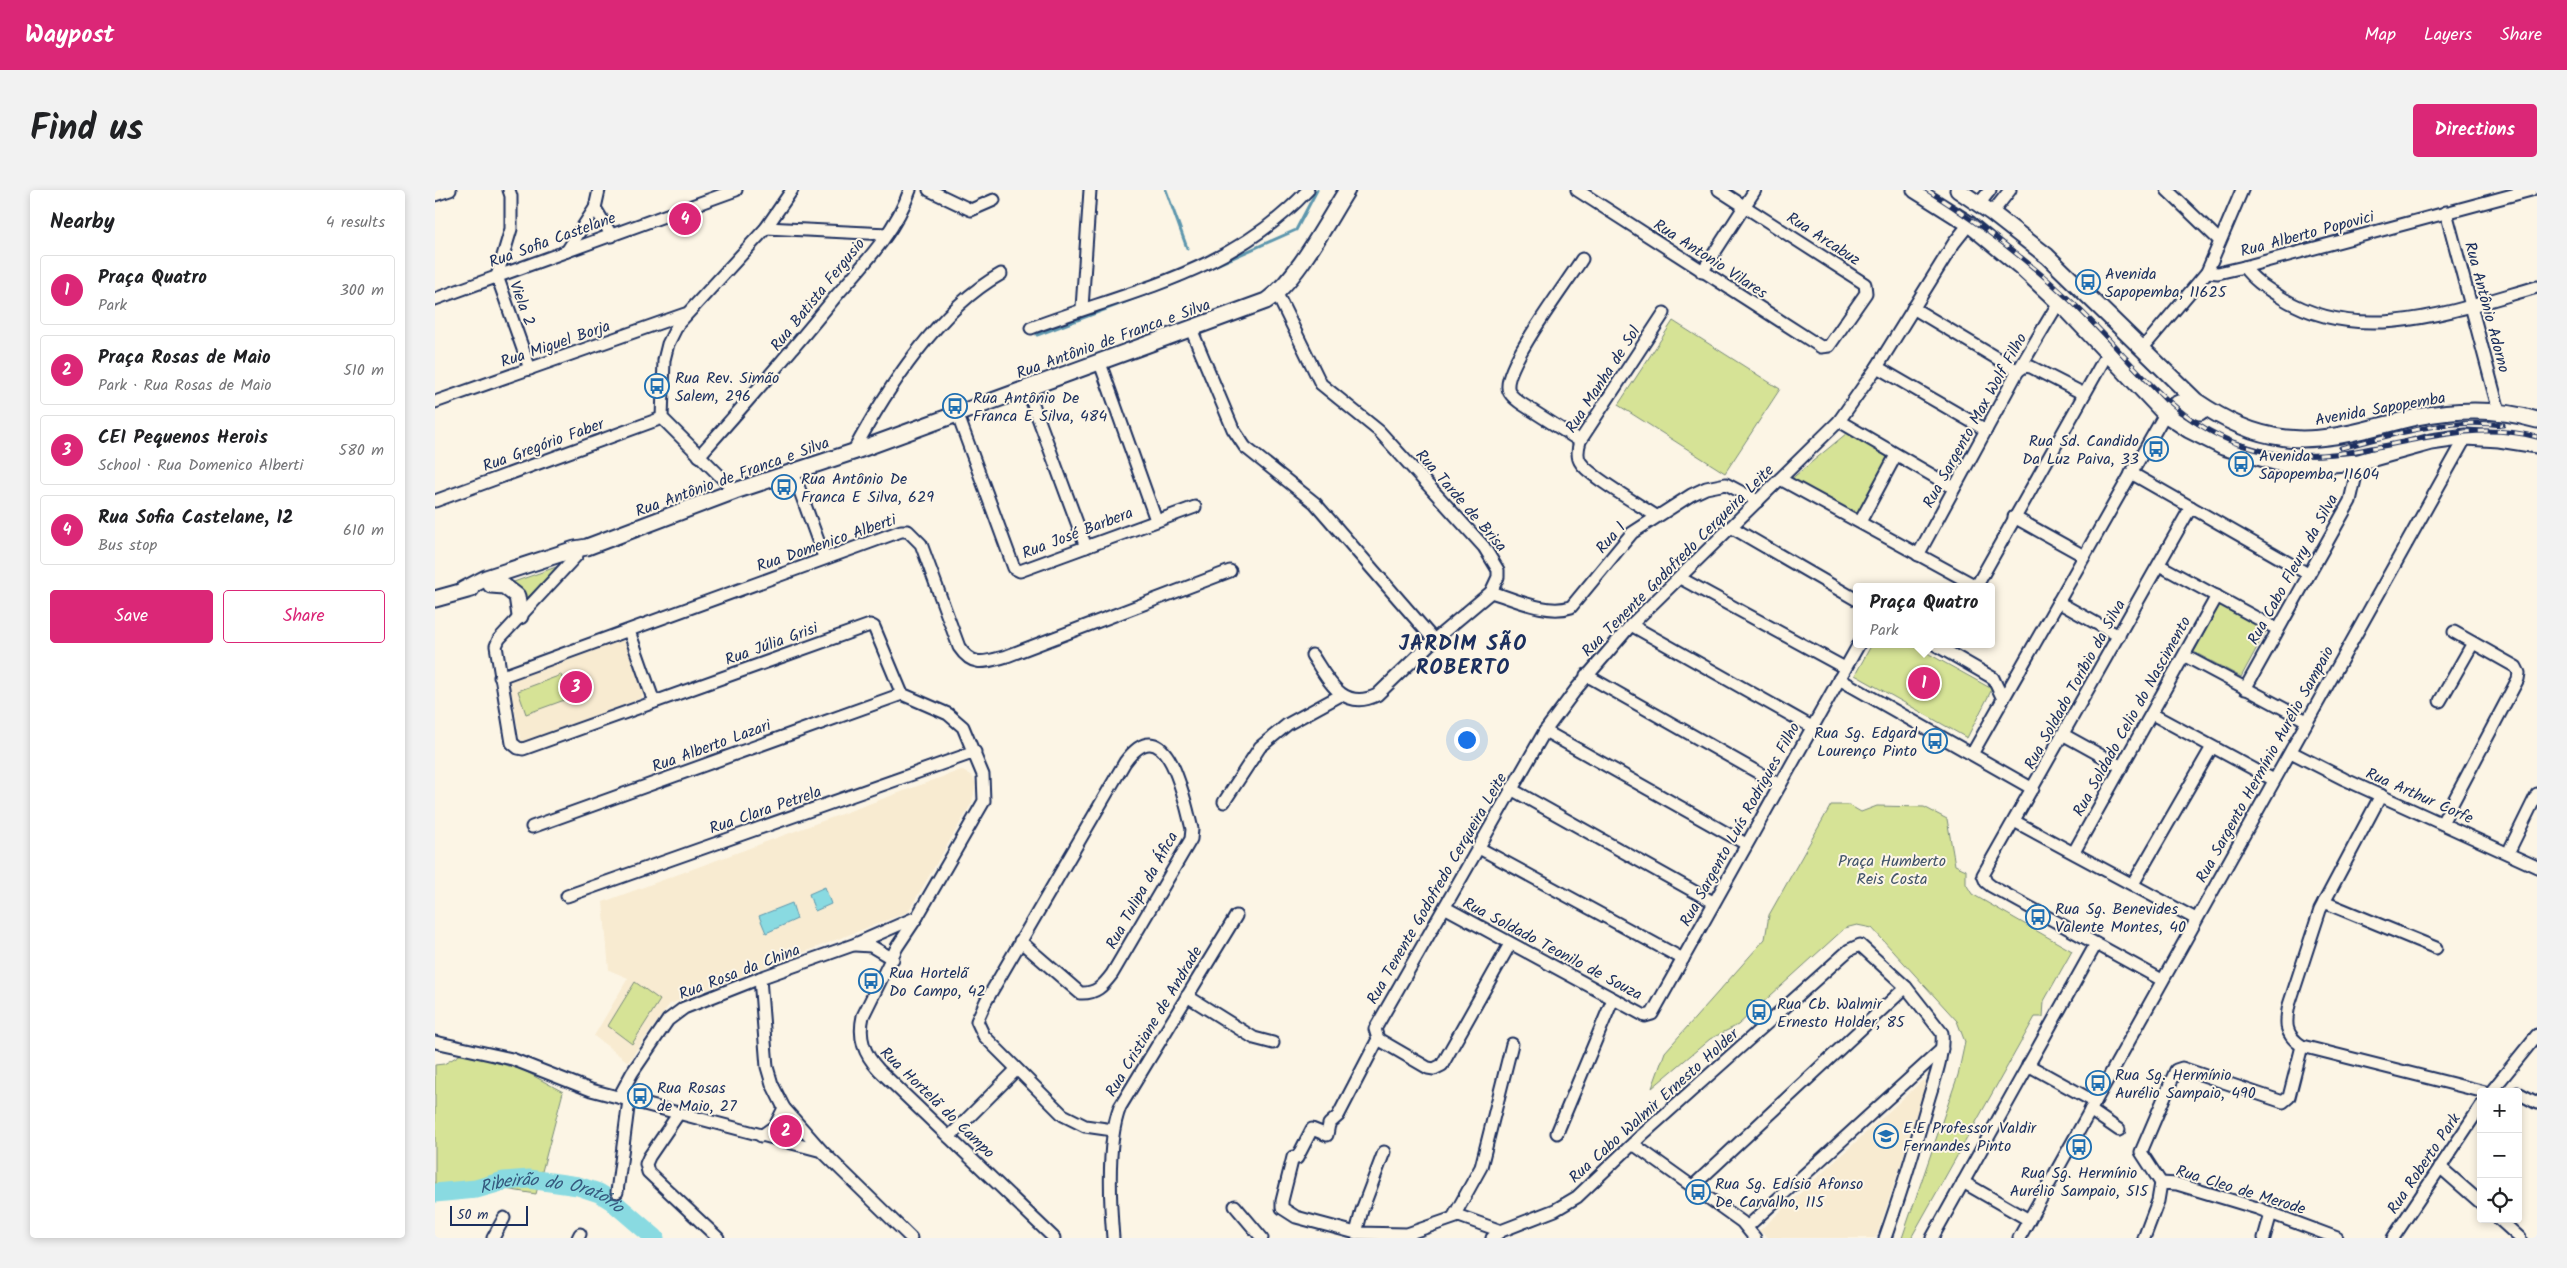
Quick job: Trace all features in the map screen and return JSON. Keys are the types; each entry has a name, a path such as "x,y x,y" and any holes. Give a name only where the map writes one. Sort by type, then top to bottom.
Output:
{"main road":[{"name":"Rua Antônio de Franca e Silva","path":"435,599 463,590 491,585 735,491 853,452 1265,301 1277,294 1347,190"},
{"path":"1915,190 1969,224 2021,267 2059,302 2165,414 2189,430 2214,443 2282,464 2319,465 2359,462 2431,442 2466,438 2499,439 2537,445"},
{"name":"Avenida Sapopemba","path":"1958,190 1992,213 2047,256 2191,397 2215,414 2243,428 2288,438 2313,438 2362,431 2417,417 2459,412 2499,411 2537,420"},
{"path":"1969,224 1979,204"},
{"path":"1969,224 1982,221 1992,213"},
{"path":"2165,414 2171,407 2179,403 2209,416 2215,414"},
{"name":"Rua Antônio de Franca e Silva","path":"463,590 486,578 580,550"},
{"path":"491,585 504,586 517,596 520,616"}],"street":[{"path":"435,195 450,190"},
{"path":"497,276 511,229 511,196 509,190"},
{"path":"567,252 595,208 599,190"},
{"name":"Rua Sofia Castelane","path":"435,299 737,190"},
{"path":"735,491 662,418 665,360 674,331 685,314 706,294 766,228 792,190"},
{"name":"Rua Batista Fergusio","path":"699,456 780,364 887,234 904,206 910,190"},
{"path":"929,190 967,209 977,209 994,200"},
{"path":"1082,308 1090,190"},
{"path":"1031,328 1082,308 1147,289 1186,274 1243,245 1291,208 1308,190"},
{"name":"Rua Antonio Vilares","path":"1577,190 1821,347 1829,346"},
{"name":"Rua Arcabuz","path":"1719,190 1861,280 1866,292 1829,346"},
{"path":"1702,272 1755,190"},
{"path":"1979,204 1990,190"},
{"path":"1992,213 2010,190"},
{"path":"2167,190 2219,240"},
{"path":"2142,349 2207,272 2219,240 2242,190"},
{"name":"Rua Alberto Popovici","path":"2207,272 2218,273 2244,268 2531,190"},
{"path":"595,208 611,236"},
{"name":"Rua Antônio Adorno","path":"2446,212 2499,411"},
{"name":"Rua Tenente Godofredo Cerqueira Leite","path":"1356,1233 1291,1215 1282,1208 1282,1201 1293,1158 1297,1158 1312,1129 1327,1136 1329,1124 1338,1116 1378,1039 1375,1029 1446,908 1545,731 1586,675 1631,625 1839,421 1877,368 1954,243 1969,224"},
{"path":"766,228 887,234"},
{"path":"1580,440 1522,404 1507,389 1509,375 1519,356 1582,259"},
{"path":"2244,268 2261,285 2299,308 2348,319 2401,322 2431,318 2537,287"},
{"path":"853,452 899,375 920,349 960,304 978,288 1001,274"},
{"name":"Viela 2","path":"497,276 530,369"},
{"name":"Rua Tarde de Brisa","path":"1277,294 1321,384 1379,431 1495,561 1499,577 1491,592"},
{"name":"Rua Sargento Max Wolf Filho","path":"1918,554 2018,371 2059,302"},
{"path":"1913,308 2018,371 2025,366 2031,367 2084,394"},
{"name":"Rua Manha de Sol","path":"1656,516 1580,463 1577,451 1580,440 1664,313"},
{"name":"Rua Miguel Borja","path":"435,402 685,314"},
{"path":"1191,329 1233,429 1245,447 1315,503 1434,640"},
{"path":"1978,583 2107,354"},
{"path":"1100,363 1156,520"},
{"path":"1877,368 1986,430"},
{"path":"1027,388 1086,547"},
{"name":"Rua José Barbera","path":"957,413 1014,568 1020,571 1195,506"},
{"path":"1972,754 2165,414"},
{"name":"Rua Gregório Faber","path":"435,501 662,418"},
{"path":"1839,421 1955,488"},
{"name":"Rua Sargento Hermínio Aurélio Sampaio","path":"2019,1238 2466,438"},
{"path":"1859,522 1896,455"},
{"name":"Rua Cabo Fleury da Silva","path":"2245,689 2350,501 2359,462"},
{"path":"793,472 823,557"},
{"path":"2131,473 2308,574"},
{"path":"1780,479 1971,583"},
{"name":"Rua 1","path":"1491,592 1544,608 1562,610 1571,607 1632,533 1656,516 1706,488 1726,484 1759,501"},
{"name":"Rua Soldado Toríbio da Silva","path":"2096,944 1991,886 1986,882 1983,875 2064,735 2191,507"},
{"path":"2015,517 2084,556"},
{"path":"1731,527 1853,598"},
{"name":"Rua Domenico Alberti","path":"500,677 629,632 823,557 901,531 908,531 921,544 959,647 973,662 987,662 1007,656 1230,571"},
{"path":"500,677 496,646 520,616 580,550"},
{"path":"2159,565 2277,629"},
{"path":"1680,578 1845,668"},
{"path":"1224,802 1260,747 1288,724 1341,696 1360,700 1377,695 1434,640 1491,592"},
{"name":"Rua Soldado Celio do Nascimento","path":"2074,852 2217,596"},
{"path":"2058,602 2119,636"},
{"name":"Rua Júlia Grisi","path":"500,677 512,742 518,748 523,749 870,625 873,627 903,694"},
{"path":"1631,625 1812,726"},
{"path":"629,632 654,702"},
{"path":"2442,823 2518,679 2519,673 2515,667 2454,632"},
{"path":"2440,701 2473,643"},
{"name":"Rua Sargento Luís Rodrigues Filho","path":"1645,1016 1655,1012 1713,902 1857,648"},
{"path":"1943,648 1993,678 2003,699"},
{"path":"1312,655 1341,696"},
{"path":"2185,656 2307,721"},
{"path":"1586,675 1780,785"},
{"path":"1993,678 2016,676"},
{"path":"1839,679 2033,788"},
{"path":"903,694 955,719 963,727 983,775 984,801 917,917"},
{"name":"Rua Alberto Lazari","path":"532,827 903,694"},
{"path":"2152,714 2274,780"},
{"path":"1545,731 1746,844"},
{"path":"2064,735 2122,767"},
{"name":"Rua Tulipa da Áfica","path":"1020,941 1080,993 1091,994 1098,990 1112,974 1191,839 1192,829 1175,768 1162,750 1154,745 1146,744 1131,753 1020,941 985,1001 977,1021 984,1036 1016,1070 1073,1121 1113,1130"},
{"path":"2133,884 2212,747"},
{"name":"Rua Clara Petrela","path":"567,896 975,752"},
{"name":"Rua Arthur Corfe","path":"2291,752 2537,867"},
{"path":"1511,789 1713,902"},
{"path":"2508,853 2537,794"},
{"path":"2381,795 2324,902 2307,947 2285,1021 2287,1032 2302,1046 2477,1090"},
{"path":"2014,821 2196,919"},
{"path":"1479,848 1683,959"},
{"path":"2324,902 2437,948"},
{"name":"Rua Soldado Teonilo de Souza","path":"1446,908 1645,1016"},
{"name":"Rua Cristiane de Andrade","path":"1113,1238 1113,1130 1120,1107 1236,916"},
{"name":"Rua Rosa da China","path":"624,1099 632,1073 674,1014 684,1008 760,978 853,945 917,917"},
{"name":"Rua Hortelã do Campo","path":"917,917 897,946 893,959 863,1016 860,1028 862,1044 867,1057 1054,1238"},
{"path":"1378,1039 1428,1068 1434,1069 1441,1065 1510,944"},
{"path":"1932,1238 2096,944 2162,980"},
{"path":"853,945 871,946 893,959"},
{"name":"Rua Cabo Walmir Ernesto Holder","path":"1497,1234 1555,1210 1577,1197 1633,1144 1849,950 1860,945 1906,987"},
{"path":"760,978 767,1067 772,1084 784,1108 822,1152 911,1238"},
{"path":"1693,1186 1906,987 1940,1028 1942,1033 1942,1050 1908,1172 1885,1238"},
{"path":"1187,996 1254,1038 1273,1043"},
{"path":"1557,1132 1613,999"},
{"path":"2495,1087 2535,1040"},
{"path":"435,1042 512,1059 569,1082 624,1099 822,1152"},
{"path":"1454,1216 1481,1167 1513,1044"},
{"path":"2161,1182 2141,1152 2157,1111 2179,1068 2283,1102 2289,1097 2302,1046"},
{"path":"1747,1227 1942,1050"},
{"path":"2028,1065 2093,1106 2119,1130"},
{"path":"949,1137 1016,1070"},
{"path":"2522,1095 2537,1103"},
{"path":"617,1192 624,1099"},
{"path":"761,1136 775,1126 784,1108"},
{"name":"Rua Roberto Park","path":"2393,1238 2477,1112"},
{"path":"679,1113 649,1157 646,1164 648,1172 718,1238"},
{"path":"1633,1144 1747,1227 1755,1238"},
{"path":"1384,1152 1356,1233 1406,1236 1454,1216 1467,1217 1497,1234"},
{"path":"2441,1167 2477,1199"},
{"path":"1963,1182 2029,1220"},
{"name":"Rua Cleo de Merode","path":"2145,1238 2158,1201 2161,1182 2177,1184 2271,1213 2337,1238"},
{"path":"1235,1206 1262,1238"},
{"path":"2264,1238 2271,1213"},
{"path":"493,1238 504,1218"},
{"path":"2503,1223 2519,1238"}],"shaded area":[{"path":"621,640 625,642 644,692 641,698 525,743 521,742 509,683 511,680"},
{"path":"961,770 972,776 976,784 972,803 908,912 670,1004 628,1062 594,1036 628,978 609,970 603,902"},
{"name":"E.E Professor Valdir Fernandes Pinto","path":"1923,1080 1928,1084 1876,1238 1769,1238 1759,1231"}],"green space":[{"path":"1673,321 1780,389 1725,473 1618,405"},
{"path":"1847,433 1889,456 1856,517 1790,480"},
{"path":"559,566 523,602 508,584"},
{"path":"2220,604 2267,629 2241,677 2194,652"},
{"path":"1870,648 1918,648 1992,689 1967,738 1855,675"},
{"path":"561,675 570,698 526,714 518,691"},
{"name":"Praça Humberto Reis Costa","path":"1831,805 1849,805 1861,812 1877,806 1924,807 1947,819 1955,865 1966,870 1966,884 1972,894 2072,951 2044,1001 2043,1017 2035,1017 1911,1238 1902,1238 1958,1075 1965,1042 1957,1021 1872,928 1857,925 1845,928 1738,1025 1710,1039 1652,1088 1665,1052 1765,939 1769,915"},
{"path":"635,982 660,1000 632,1044 608,1026"},
{"path":"463,1053 523,1070 563,1092 536,1194 505,1189 449,1194 435,1191 435,1065 444,1064"}],"water":[{"path":"825,887 831,904 815,911 809,894"},
{"path":"792,903 797,919 766,933 759,916"}],"waterway":[{"path":"1166,190 1187,248"},
{"path":"1187,278 1296,230 1317,190"},
{"path":"1037,335 1181,281"},
{"name":"Ribeirão do Oratório","path":"435,1193 476,1189 504,1181 529,1179 578,1186 599,1193 612,1201 655,1238"}],"railway":[{"path":"1927,190 1984,229 2039,272 2073,303 2164,397 2188,417 2215,434 2245,446 2279,454 2312,455 2344,453 2439,435 2472,432 2504,432 2537,437"},
{"path":"2341,448 2401,433 2441,426 2482,423 2503,425"}],"place":[{"name":"Rua Sofia Castelane, 12","path":"685,219"},
{"name":"Avenida Sapopemba, 11625","path":"2088,282"},
{"name":"Rua Rev. Simão Salem, 296","path":"657,386"},
{"name":"Rua Antônio De Franca E Silva, 484","path":"955,406"},
{"name":"Rua Sd. Candido Da Luz Paiva, 33","path":"2156,449"},
{"name":"Avenida Sapopemba, 11604","path":"2241,464"},
{"name":"Rua Antônio De Franca E Silva, 629","path":"784,487"},
{"name":"Praça Quatro","path":"1924,683"},
{"name":"CEI Pequenos Herois","path":"576,687"},
{"name":"Rua Sg. Edgard Lourenço Pinto","path":"1935,741"},
{"name":"Rua Sg. Benevides Valente Montes, 40","path":"2038,917"},
{"name":"Rua Hortelã Do Campo, 42","path":"871,981"},
{"name":"Rua Cb. Walmir Ernesto Holder, 85","path":"1759,1012"},
{"name":"Rua Sg. Hermínio Aurélio Sampaio, 490","path":"2098,1083"},
{"name":"Rua Rosas de Maio, 27","path":"640,1096"},
{"name":"Praça Rosas de Maio","path":"786,1131"},
{"name":"E.E Professor Valdir Fernandes Pinto","path":"1886,1136"},
{"name":"Rua Sg. Hermínio Aurélio Sampaio, 515","path":"2079,1147"},
{"name":"Rua Sg. Edísio Afonso De Carvalho, 115","path":"1698,1192"}],"district":[{"name":"JARDIM SÃO ROBERTO","path":"1463,655"}]}
